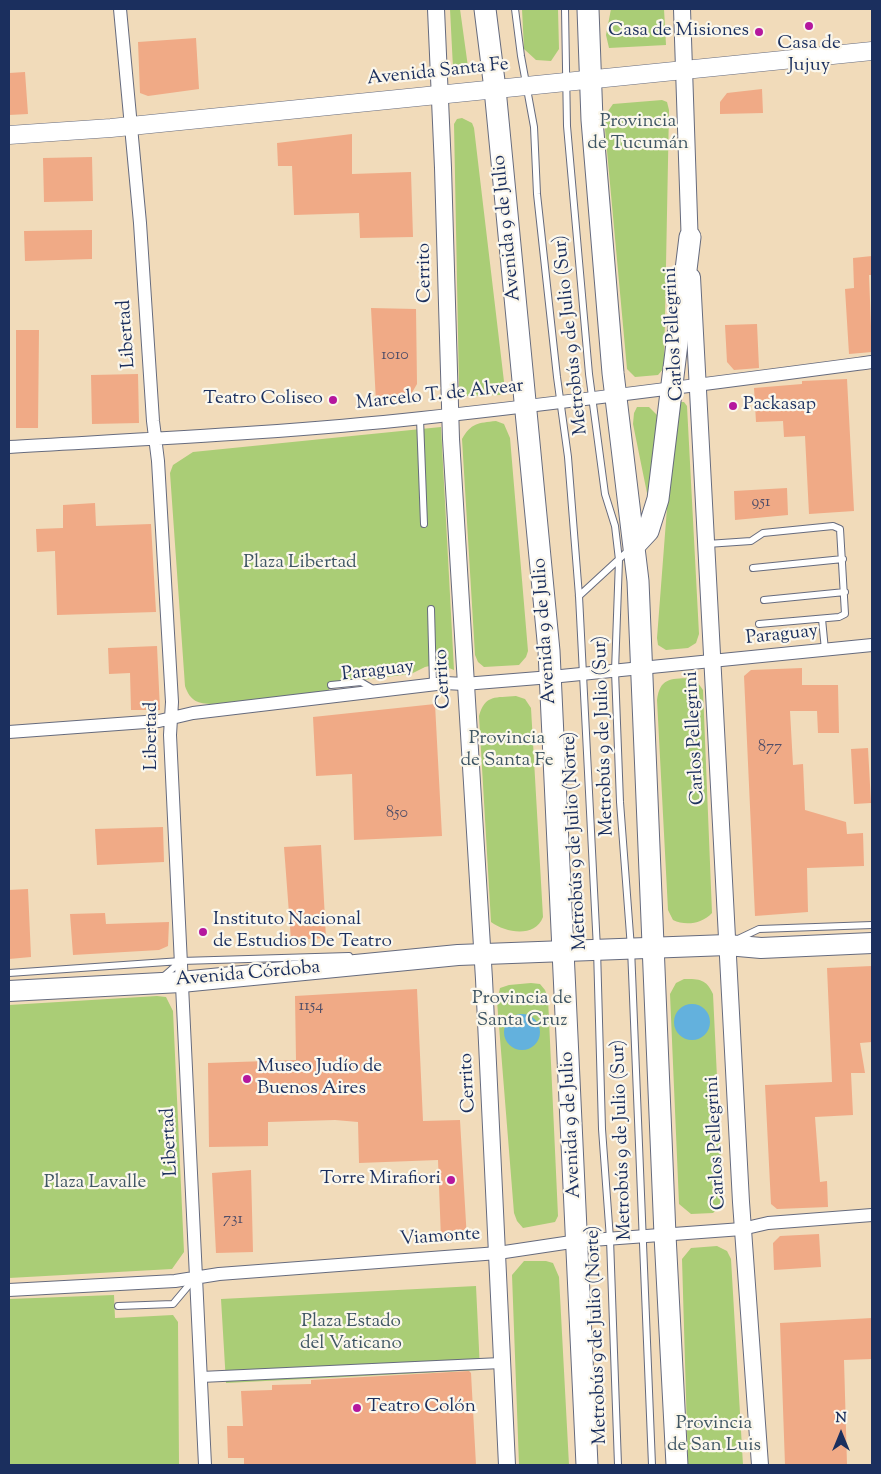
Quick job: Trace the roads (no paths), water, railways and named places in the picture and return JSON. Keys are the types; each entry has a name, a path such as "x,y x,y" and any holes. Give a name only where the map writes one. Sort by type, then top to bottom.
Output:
{"highway":[{"name":"Avenida 9 de Julio","path":"485,9 495,89 551,677 562,951 578,1241 587,1465"},
{"path":"588,9 591,45 590,80 615,396 635,545 642,668 665,1235 678,1465"},
{"path":"591,45 598,9"},
{"path":"635,545 648,531 656,509 690,237"}],"main road":[{"name":"Avenida Santa Fe","path":"9,135 131,126 872,51"},
{"name":"Avenida Córdoba","path":"9,991 181,982 458,955 727,945 761,948 872,943"}],"street":[{"name":"Libertad","path":"120,9 131,126 153,421 156,438 172,702 171,718 181,982 205,1465"},
{"name":"Cerrito","path":"436,9 450,415 464,684 483,954 507,1465"},
{"name":"Carlos Pellegrini","path":"682,9 690,237 742,1229 760,1465"},
{"name":"Marcelo T. de Alvear","path":"9,446 156,438 420,418 670,390 872,362"},
{"name":"Paraguay","path":"9,732 159,720 433,684 464,684 551,677 872,646"},
{"name":"Viamonte","path":"9,1290 175,1281 196,1277 498,1253 578,1241 742,1229 768,1223 872,1216"},
{"path":"201,1377 501,1363"}],"lane":[{"name":"Metrobús 9 de Julio (Norte)","path":"515,9 534,128 537,194 568,457 585,674 584,730 597,949 602,1129 610,1239 618,1465"},
{"name":"Metrobús 9 de Julio (Sur)","path":"565,9 567,126 591,399 605,494 615,526 619,560 615,671 620,802 631,948 652,1465"},
{"path":"420,418 424,524"},
{"path":"706,544 750,541 763,533 833,526 840,529 845,614 839,617 822,619 759,624"},
{"path":"579,596 635,545"},
{"path":"753,568 843,559"},
{"path":"764,600 845,592"},
{"path":"431,609 433,684"},
{"path":"822,619 825,650"},
{"path":"331,686 361,682 377,691"},
{"name":"Avenida Córdoba","path":"727,945 759,929 872,925"},
{"name":"Avenida Córdoba","path":"9,973 268,957 458,955"},
{"name":"Avenida Córdoba","path":"158,982 181,961"},
{"path":"118,1306 173,1304 196,1277"}],"water":[{"path":"692,1004 704,1010 710,1022 704,1034 692,1040 680,1034 674,1022 680,1010"},
{"path":"522,1014 534,1020 540,1032 534,1044 522,1050 510,1044 504,1032 510,1020"}],"place":[{"name":"Casa de Jujuy","path":"809,26"},
{"name":"Casa de Misiones","path":"759,32"},
{"name":"Teatro Coliseo","path":"333,400"},
{"name":"Packasap","path":"733,406"},
{"name":"Instituto Nacional de Estudios De Teatro","path":"203,932"},
{"name":"Museo Judío de Buenos Aires","path":"247,1079"},
{"name":"Torre Mirafiori","path":"451,1180"},
{"name":"Teatro Colón","path":"357,1408"}],"park label":[{"name":"Provincia de Tucumán","path":"638,134"},
{"name":"Plaza Libertad","path":"300,564"},
{"name":"Provincia de Santa Fe","path":"507,751"},
{"name":"Provincia de Santa Cruz","path":"522,1011"},
{"name":"Plaza Lavalle","path":"95,1184"},
{"name":"Plaza Estado del Vaticano","path":"351,1334"},
{"name":"Provincia de San Luis","path":"714,1436"}]}
